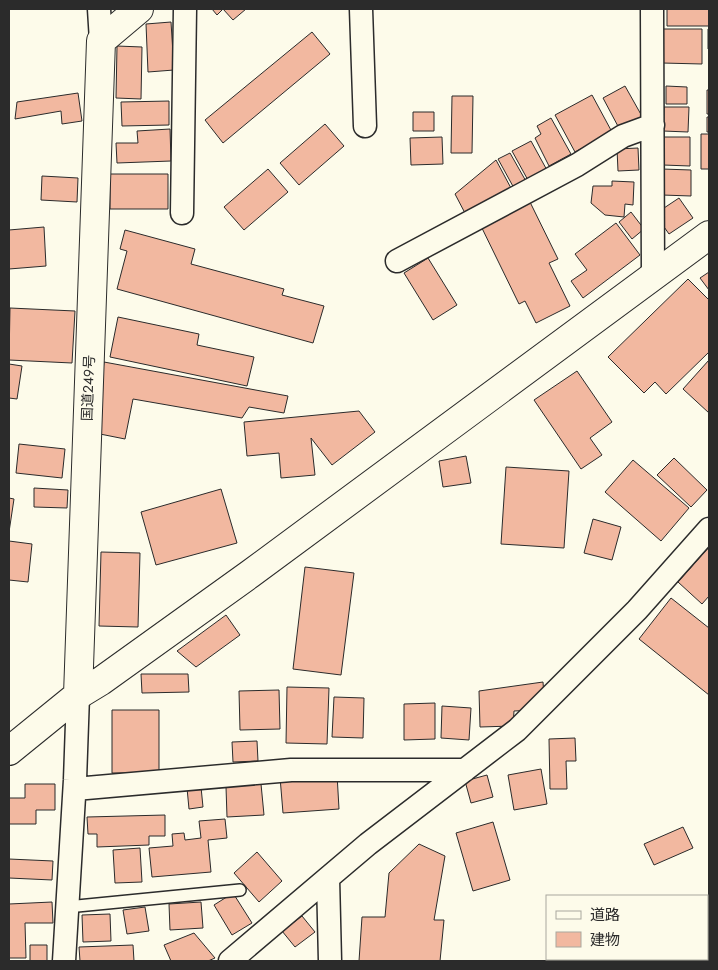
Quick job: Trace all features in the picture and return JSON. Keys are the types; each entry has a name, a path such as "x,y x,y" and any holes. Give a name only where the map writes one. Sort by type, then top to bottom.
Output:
{"main road":[{"path":"101,41 139,9"},
{"name":"国道249号","path":"78,695 101,41"},
{"path":"9,751 78,695 101,681 250,574 709,236"}],"street":[{"path":"99,9 101,41"},
{"path":"182,213 185,9"},
{"path":"361,9 365,126"},
{"path":"652,9 653,277"},
{"path":"397,261 561,174 623,136 653,125"},
{"path":"230,961 368,844 517,730 637,610 709,529"},
{"path":"64,961 75,790 78,695"},
{"path":"75,790 291,770 465,770"},
{"path":"328,878 330,961"}],"lane":[{"path":"68,907 240,890"}],"building":[{"path":"212,9 223,9 217,15"},
{"path":"223,9 246,9 233,20"},
{"path":"667,9 709,9 709,26 667,26"},
{"path":"171,22 174,70 148,72 146,24"},
{"path":"663,29 702,29 702,64 662,63"},
{"path":"709,29 709,49 708,49"},
{"path":"312,32 330,54 223,143 205,120"},
{"path":"117,46 142,47 141,99 116,98"},
{"path":"625,86 643,118 620,130 603,98"},
{"path":"666,86 687,87 687,104 666,104"},
{"path":"707,90 709,90 709,114 707,114"},
{"path":"78,93 82,121 62,124 61,111 15,119 17,102"},
{"path":"592,95 612,132 575,152 555,115"},
{"path":"452,96 473,96 472,153 451,153"},
{"path":"169,101 169,125 122,126 121,102"},
{"path":"664,107 689,107 688,132 663,131"},
{"path":"413,112 434,112 434,131 413,131"},
{"path":"707,117 709,117 709,132 707,132"},
{"path":"551,118 571,154 549,166 535,138 541,134 537,126"},
{"path":"325,124 344,146 299,185 280,163"},
{"path":"170,129 171,161 117,163 116,143 138,143 137,131"},
{"path":"701,134 709,134 709,169 701,169"},
{"path":"442,137 443,164 411,165 410,138"},
{"path":"663,137 690,137 690,166 663,165"},
{"path":"531,141 548,172 529,182 512,151"},
{"path":"638,148 639,170 618,171 617,149"},
{"path":"510,153 527,183 515,190 498,159"},
{"path":"496,160 512,190 466,215 455,194"},
{"path":"268,169 288,192 244,230 224,207"},
{"path":"662,169 691,170 691,196 662,195"},
{"path":"110,174 168,174 168,209 110,209"},
{"path":"42,176 78,178 77,202 41,200"},
{"path":"612,181 634,182 633,205 625,204 624,217 605,215 591,203 593,186 612,186"},
{"path":"528,198 558,259 549,263 570,306 536,323 525,301 519,304 479,222"},
{"path":"679,198 693,218 669,234 655,214"},
{"path":"631,212 644,229 632,239 619,222"},
{"path":"616,223 640,255 583,298 571,281 587,270 575,254"},
{"path":"44,227 46,266 9,269 9,230"},
{"path":"125,230 195,249 191,264 284,289 282,295 324,306 313,343 117,289 127,251 120,249"},
{"path":"428,258 457,305 433,320 404,273"},
{"path":"709,272 709,290 700,278"},
{"path":"688,279 709,300 709,352 666,394 655,382 644,393 608,357"},
{"path":"10,308 75,311 72,363 9,360"},
{"path":"118,317 199,334 197,345 254,357 247,386 110,357"},
{"path":"709,360 709,413 683,389"},
{"path":"104,362 288,396 284,413 249,407 242,418 133,399 125,439 95,433"},
{"path":"9,364 22,366 17,399 9,398"},
{"path":"577,371 612,422 590,438 602,455 581,469 534,400"},
{"path":"359,411 375,432 332,465 311,438 315,475 281,478 279,453 247,456 244,422"},
{"path":"19,444 65,449 62,478 16,473"},
{"path":"466,456 471,483 443,487 439,461"},
{"path":"674,458 707,490 691,507 657,475"},
{"path":"633,460 689,508 661,541 605,492"},
{"path":"506,467 569,471 564,548 501,544"},
{"path":"34,488 68,490 67,508 34,507"},
{"path":"221,489 237,543 156,565 141,512"},
{"path":"9,498 14,499 9,532"},
{"path":"593,519 621,527 612,560 584,553"},
{"path":"9,541 32,544 28,582 9,580"},
{"path":"709,547 709,596 702,604 678,582"},
{"path":"101,552 140,553 138,627 99,626"},
{"path":"305,567 354,573 341,675 293,669"},
{"path":"671,598 709,628 709,695 639,639"},
{"path":"226,615 240,635 196,667 177,651"},
{"path":"141,674 188,674 189,692 142,693"},
{"path":"543,682 544,696 536,710 514,711 513,726 480,727 479,691"},
{"path":"287,687 329,688 327,744 286,743"},
{"path":"279,690 280,729 240,730 239,691"},
{"path":"334,697 364,698 363,738 332,737"},
{"path":"435,703 435,739 404,740 404,704"},
{"path":"442,706 471,708 469,740 441,738"},
{"path":"112,710 159,710 159,773 112,773"},
{"path":"575,738 576,761 566,761 567,789 550,789 549,739"},
{"path":"257,741 258,761 233,762 232,742"},
{"path":"541,769 547,804 514,810 508,775"},
{"path":"337,774 339,809 283,813 280,777"},
{"path":"487,775 493,797 471,803 465,781"},
{"path":"25,784 55,784 55,810 36,810 36,824 9,824 9,798 25,798"},
{"path":"261,784 264,815 227,817 226,787"},
{"path":"201,787 203,807 189,809 187,788"},
{"path":"165,815 165,836 149,836 149,845 97,847 97,834 88,834 87,817"},
{"path":"225,819 227,838 208,840 211,872 152,877 149,848 173,846 172,834 184,833 185,840 201,838 199,821"},
{"path":"493,822 510,880 473,891 456,833"},
{"path":"683,827 693,848 654,865 644,844"},
{"path":"419,844 445,856 434,920 444,920 440,961 359,961 362,917 385,917 389,873"},
{"path":"140,848 142,882 115,883 113,850"},
{"path":"257,852 282,881 259,902 234,873"},
{"path":"9,859 53,861 52,880 9,878"},
{"path":"233,893 252,923 232,935 214,905"},
{"path":"52,902 53,923 25,923 26,958 9,958 9,904"},
{"path":"201,902 203,928 170,930 169,904"},
{"path":"145,907 149,931 127,934 123,910"},
{"path":"110,914 111,941 83,942 82,915"},
{"path":"302,916 315,932 295,947 282,931"},
{"path":"194,933 215,958 208,961 171,961 164,945"},
{"path":"30,945 47,945 47,961 30,961"},
{"path":"133,945 134,961 80,961 79,947"}]}
